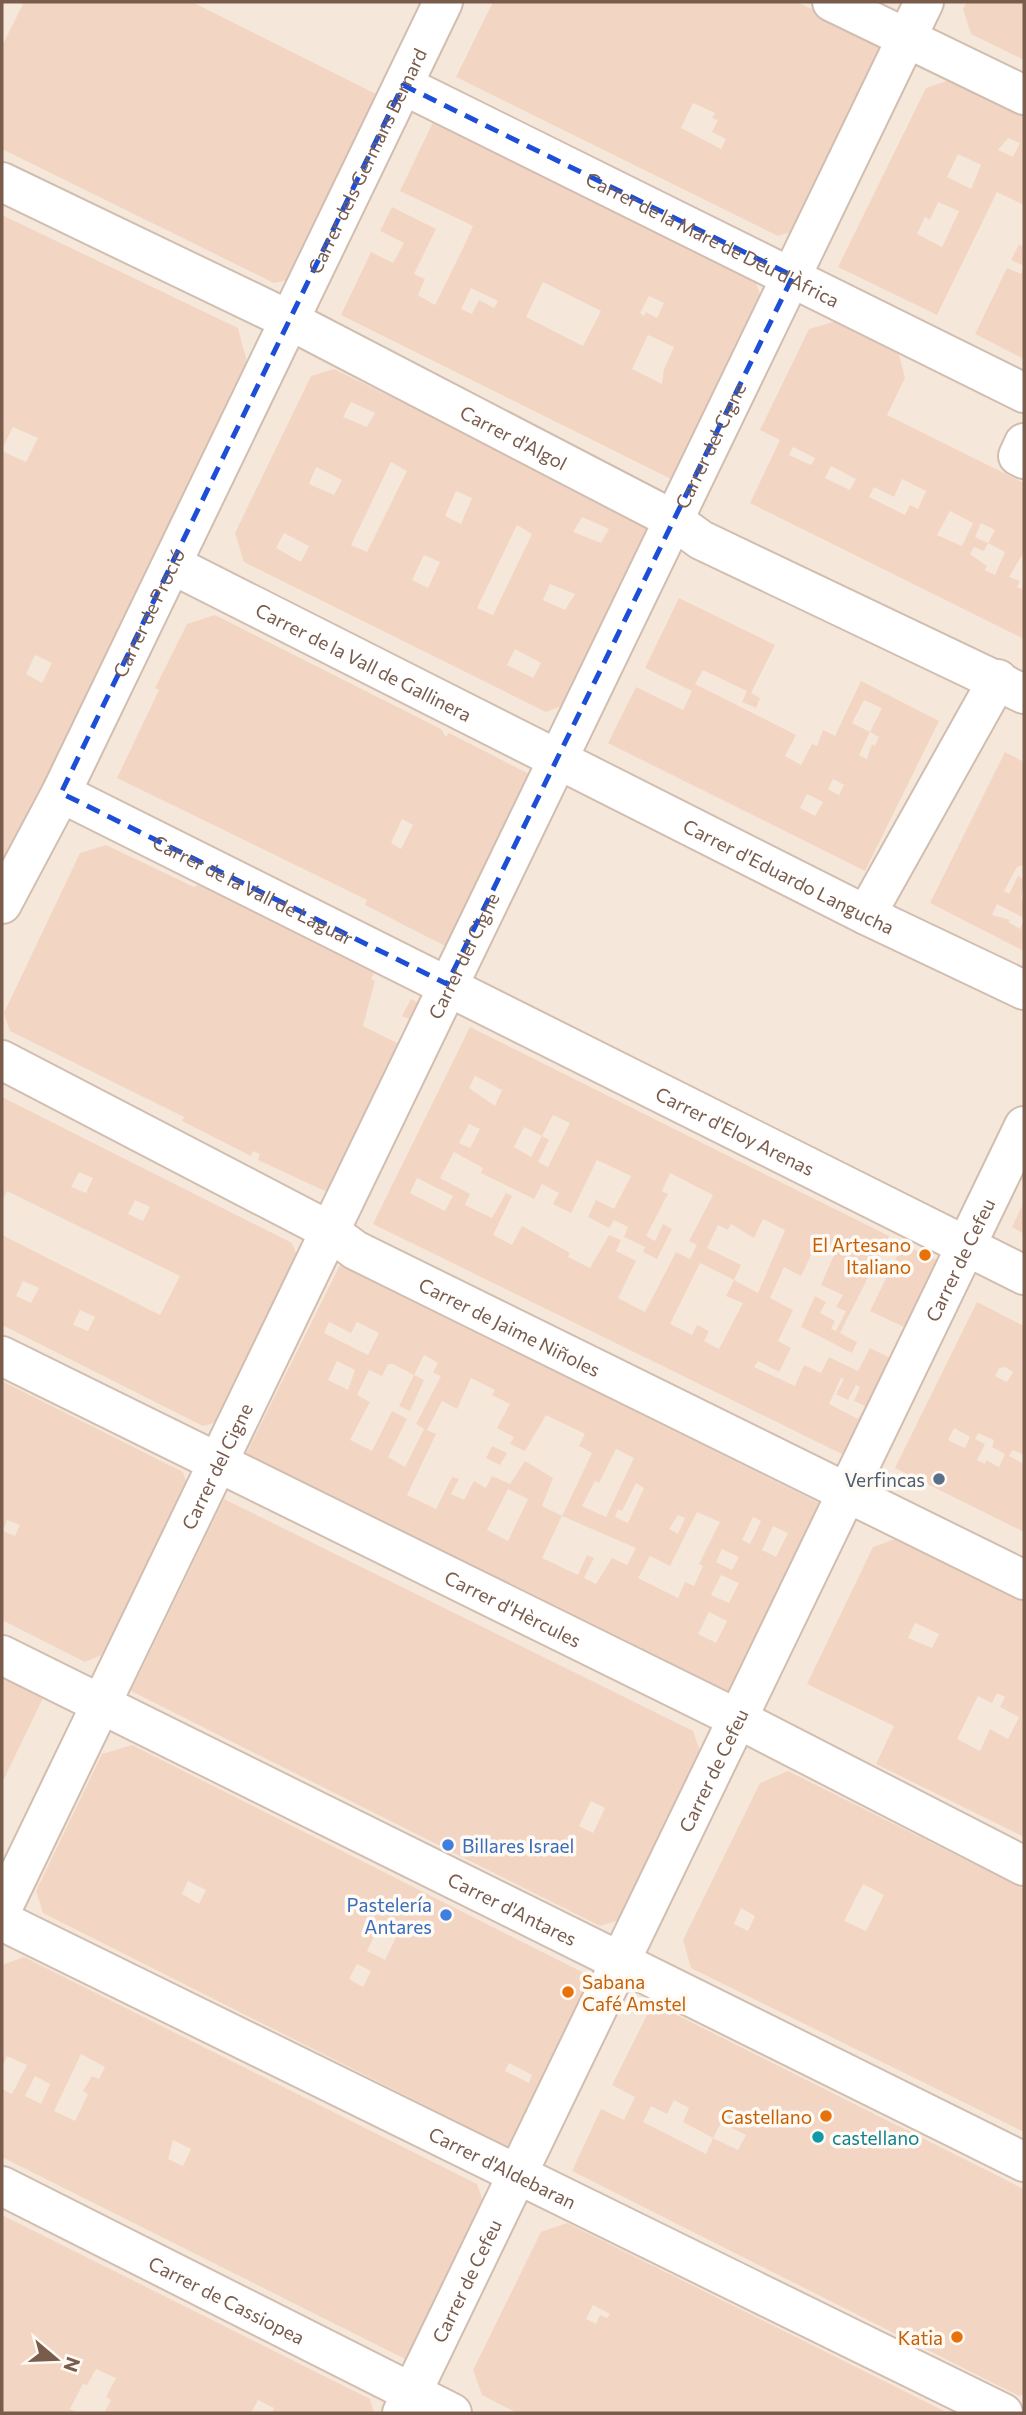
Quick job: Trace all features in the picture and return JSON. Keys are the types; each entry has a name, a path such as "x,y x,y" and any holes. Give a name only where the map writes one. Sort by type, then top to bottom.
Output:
{"street":[{"name":"Carrer dels Germans Bernard","path":"289,320 443,2"},
{"path":"832,2 1024,95"},
{"name":"Carrer del Cigne","path":"2,1909 556,757 793,276 924,2"},
{"name":"Carrer de la Mare de Déu d'Àfrica","path":"403,85 793,276 1024,393"},
{"name":"Carrer d'Algol","path":"2,182 289,320 672,519 701,540 1011,686"},
{"name":"Carrer de Proció","path":"2,904 61,793 289,320"},
{"path":"1024,443 1018,456 1024,459"},
{"name":"Carrer de la Vall de Gallinera","path":"173,565 556,757"},
{"path":"866,915 1011,686"},
{"name":"Carrer d'Eduardo Langucha","path":"556,757 866,915 1024,990"},
{"name":"Carrer de la Vall de Laguar","path":"61,793 447,984"},
{"name":"Carrer d'Eloy Arenas","path":"447,984 1024,1275"},
{"name":"Carrer de Jaime Niñoles","path":"2,1060 328,1230 355,1250 1024,1580"},
{"name":"Carrer de Cefeu","path":"407,2403 1024,1126"},
{"name":"Carrer d'Hèrcules","path":"2,1356 216,1464 736,1718 1024,1866"},
{"name":"Carrer d'Antares","path":"2,1655 1024,2162"},
{"name":"Carrer d'Aldebaran","path":"2,1921 1003,2413"},
{"name":"Carrer de Cassiopea","path":"2,2186 407,2403 452,2413"}],"highlighted area":[{"path":"403,85 793,276 447,984 61,793"}],"shaded area":[{"path":"2,2 1024,2 1024,2413 2,2413"}],"building":[{"path":"24,2 192,2 388,100 302,277 274,283 2,149 2,46"},
{"path":"493,2 797,2 893,49 806,228 778,236 456,77","holes":["693,103 715,113 712,118 718,120 712,132 726,139 721,149 681,128"]},
{"path":"967,2 1024,2 1024,60 971,34 963,9"},
{"path":"953,79 1024,114 1024,205 997,192 937,315 838,267 926,88","holes":["1008,138 1020,143 1013,157 998,150","958,154 981,165 971,189 947,177","938,202 959,211 942,247 917,234 925,217 930,220"]},
{"path":"434,120 755,280 765,308 679,483 341,315 371,252 393,263 404,243 380,231 392,207 436,229 414,274 425,279 418,295 435,305 465,244 473,226 400,191","holes":["543,282 601,311 583,346 526,317","471,288 498,301 494,308 479,300 472,314 461,309","649,296 664,303 657,318 646,312 644,316 640,313","648,335 674,347 664,369 662,384 632,369"]},
{"path":"2,215 238,328 248,366 2,876 2,451 26,462 38,438 13,427 2,449","holes":["35,655 52,663 42,683 26,674"]},
{"path":"1019,244 1024,248 1024,266 1011,260"},
{"path":"1024,266 1024,359 975,334 1007,268 1021,274"},
{"path":"836,321 898,351 905,378 887,415 1024,483 1024,552 1009,577 1020,581 1017,587 1024,590 1024,639 750,503 780,440 760,430 809,329","holes":["793,447 815,458 811,465 789,455","831,466 856,479 850,490 825,478","902,479 926,491 918,509 910,505 905,515 869,497 874,487 894,497","950,511 973,523 962,546 937,535","981,523 995,530 988,543 975,537","988,543 1005,552 995,575 985,570 987,566 970,554 974,547 984,551"]},
{"path":"334,369 644,521 649,545 574,701 546,712 244,562 235,533 311,376","holes":["351,402 375,413 367,427 343,417","391,462 407,471 367,552 351,545","316,467 342,480 334,495 309,484","456,491 472,498 461,524 445,516","582,517 609,529 601,543 573,532","517,525 532,534 493,615 477,608","284,533 309,546 301,562 276,548","424,555 440,562 428,588 412,580","550,584 575,594 565,610 543,600","515,649 541,663 533,678 507,665"]},
{"path":"679,598 775,645 751,693 760,698 756,708 742,702 747,691 703,670 695,684 796,735 785,756 801,765 812,744 817,746 823,730 835,736 861,681 939,721 865,871 608,743 636,687 683,710 692,691 645,668","holes":["864,700 882,708 870,732 852,723","870,732 879,737 875,746 872,744 867,759 859,755","833,779 844,785 839,795 828,789","807,794 823,802 815,816 800,808"]},
{"path":"215,615 441,729 446,737 449,733 533,776 449,948 365,905 367,900 117,778 159,690 155,688 187,624","holes":["402,819 413,825 401,849 391,843"]},
{"path":"1005,752 1024,762 1024,865 1017,867 1004,891 1009,894 1018,876 1024,879 1021,900 1024,902 1024,918 997,904 992,915 1010,920 1008,922 1020,929 1024,920 1024,951 930,903"},
{"path":"106,845 194,887 198,885 374,973 371,979 375,981 363,1026 407,1048 340,1198 258,1160 260,1154 253,1151 251,1156 182,1121 184,1117 10,1031 4,1013 80,853"},
{"path":"411,999 425,1006 418,1023 402,1016"},
{"path":"470,1027 889,1236 840,1333 857,1342 852,1353 801,1327 815,1296 826,1302 820,1313 835,1321 831,1329 836,1331 846,1311 836,1307 843,1295 821,1285 834,1255 816,1245 801,1276 784,1267 770,1298 793,1310 778,1341 791,1348 779,1372 758,1361 754,1367 795,1386 804,1365 821,1373 829,1357 858,1371 870,1348 894,1360 846,1456 373,1224","holes":["475,1076 502,1090 495,1106 469,1088","553,1115 570,1123 548,1167 538,1162 549,1140 542,1136","469,1124 480,1129 470,1148 459,1143","524,1127 542,1136 531,1157 514,1147","454,1152 483,1168 481,1173 534,1199 542,1184 559,1193 553,1204 571,1213 597,1160 631,1176 614,1209 596,1200 588,1217 609,1228 614,1220 628,1227 624,1237 645,1247 643,1252 657,1259 672,1229 663,1224 655,1241 646,1236 668,1194 662,1191 670,1173 713,1195 689,1241 697,1245 690,1259 676,1252 645,1312 618,1298 636,1261 616,1251 621,1240 609,1235 590,1268 568,1257 570,1253 522,1226 512,1245 493,1235 512,1196 506,1193 492,1218 465,1205 470,1194 440,1178","417,1178 453,1196 445,1211 410,1193","763,1219 785,1230 758,1293 734,1280 741,1265 707,1248 718,1225 728,1230 731,1224 754,1238","700,1263 734,1280 726,1296 743,1303 719,1349 704,1341 709,1331 697,1325 692,1335 670,1324","841,1378 844,1379 836,1394 848,1400 856,1385 860,1387 854,1401 865,1406 858,1419 829,1404"]},
{"path":"2,1097 292,1243 301,1265 225,1420 203,1426 2,1325 2,1235 160,1315 180,1276 7,1191 2,1201","holes":["79,1172 93,1178 86,1193 71,1187","135,1200 150,1207 143,1221 128,1214","23,1281 39,1288 31,1303 16,1296","80,1310 95,1317 88,1331 73,1325"]},
{"path":"1024,1202 1024,1234 1012,1227"},
{"path":"903,1244 937,1260 906,1328 870,1311"},
{"path":"340,1265 823,1505 730,1696 245,1456","holes":["329,1322 351,1333 357,1322 379,1333 368,1355 324,1333","424,1355 438,1363 433,1373 441,1376 416,1424 424,1429 405,1467 388,1457 407,1419 392,1411 372,1451 350,1440 370,1402 357,1395 369,1370 382,1376 388,1364 414,1375","337,1361 355,1370 348,1390 328,1380","471,1378 495,1390 492,1395 510,1404 497,1428 514,1437 510,1444 525,1451 546,1415 585,1434 579,1446 592,1453 562,1516 542,1506 553,1478 525,1461 510,1484 492,1476 486,1488 474,1481 464,1500 451,1494 459,1479 452,1477 436,1509 407,1495 436,1434 427,1430 442,1401 457,1409","616,1449 634,1458 606,1517 582,1506 595,1481 599,1483","636,1483 644,1488 628,1523 615,1517 618,1509 622,1511","508,1489 528,1499 508,1541 487,1530","697,1512 720,1522 699,1564 703,1566 694,1586 685,1582 678,1598 638,1578 650,1556 670,1566","678,1515 685,1518 678,1534 669,1529","562,1516 636,1548 627,1565 612,1558 596,1584 584,1578 594,1558 587,1555 578,1575 542,1558","753,1517 761,1521 750,1544 742,1540","773,1526 788,1533 776,1557 762,1550","722,1549 739,1557 732,1570 716,1562","721,1575 739,1583 729,1603 711,1595","709,1612 727,1621 716,1643 698,1634"]},
{"path":"977,1302 1024,1326 1024,1455 1013,1450 1009,1456 1024,1464 1024,1532 895,1468","holes":["1005,1367 1013,1372 1007,1382 995,1376 999,1368","954,1428 970,1437 965,1448 948,1440","978,1433 994,1440 992,1447 1005,1454 999,1467 986,1460 985,1464 977,1460 985,1444 975,1439"]},
{"path":"414,1375 424,1380 410,1411 399,1406"},
{"path":"2,1381 183,1472 189,1491 111,1651 85,1662 2,1620","holes":["7,1520 20,1525 15,1536 3,1531"]},
{"path":"492,1446 507,1453 500,1465 486,1458"},
{"path":"224,1499 693,1731 702,1757 626,1918 600,1926 131,1691","holes":["591,1801 605,1808 593,1833 579,1826"]},
{"path":"898,1538 1024,1600 1024,1837 876,1764 894,1726 807,1684 873,1547","holes":["915,1623 939,1634 932,1648 908,1638","997,1693 1005,1697 1000,1707 1019,1717 1008,1739 990,1729 980,1751 957,1739 978,1696 992,1703"]},
{"path":"2,1675 44,1696 2,1783"},
{"path":"132,1745 582,1972 590,1996 514,2150 43,1913 36,1891 102,1754","holes":["188,1881 206,1890 199,1904 182,1894","380,1924 398,1933 385,1960 367,1951","357,1964 371,1971 363,1987 349,1979","509,2063 532,2075 529,2083 505,2071"]},
{"path":"788,1771 1024,1889 1024,2132 691,1968 683,1940 760,1783","holes":["863,1884 884,1895 866,1931 844,1921","741,1908 755,1916 748,1931 734,1924"]},
{"path":"24,1957 477,2184 485,2207 411,2362 2,2157 2,2089 12,2094 27,2065 7,2056 2,2067 2,1965","holes":["81,2054 105,2067 99,2079 92,2076 83,2091 88,2094 75,2121 54,2111","35,2076 50,2084 41,2104 25,2096","173,2140 191,2149 183,2166 168,2159"]},
{"path":"653,2003 1024,2189 1024,2394 1019,2396 572,2171 601,2109 624,2120 635,2097 612,2085","holes":["674,2100 689,2108 683,2122 713,2138 706,2154 643,2122 651,2106 667,2114","721,2123 746,2135 738,2150 713,2138"]},
{"path":"2,2215 370,2399 374,2413 272,2413 274,2408 258,2400 251,2413 104,2413 111,2400 106,2397 116,2378 96,2369 87,2385 83,2384 70,2409 78,2413 2,2413"},
{"path":"567,2223 948,2413 517,2413 482,2395 473,2370 541,2232","holes":["593,2305 610,2314 607,2318 600,2315 596,2324 586,2319"]}],"place":[{"name":"El Artesano Italiano","path":"925,1255"},
{"name":"Verfincas","path":"939,1479"},
{"name":"Billares Israel","path":"448,1845"},
{"name":"Pastelería Antares","path":"446,1915"},
{"name":"Sabana Café Amstel","path":"568,1992"},
{"name":"Castellano","path":"826,2116"},
{"name":"castellano","path":"818,2137"},
{"name":"Katia","path":"957,2337"}]}
